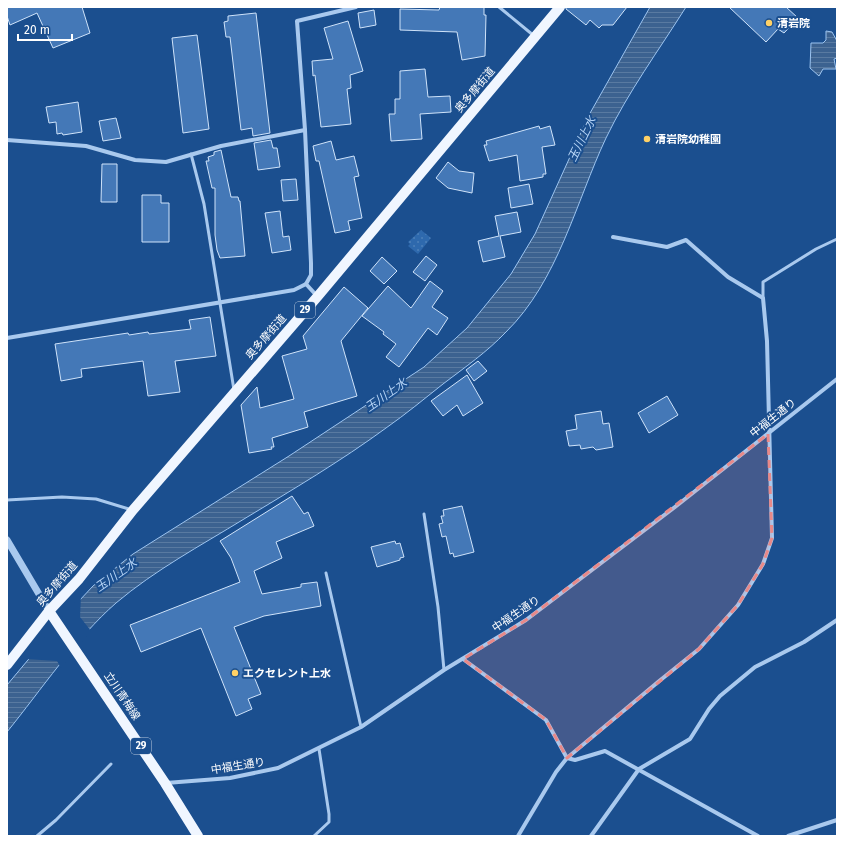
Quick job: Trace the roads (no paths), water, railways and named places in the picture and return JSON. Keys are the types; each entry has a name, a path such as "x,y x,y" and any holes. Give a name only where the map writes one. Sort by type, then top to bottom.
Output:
{"main road":[{"name":"奥多摩街道","path":"7,665 52,614 133,510 318,296 560,7"},
{"name":"立川青梅線","path":"52,614 165,783 198,836"}],"street":[{"path":"7,338 294,290 306,284 311,275 305,130 297,21 356,7"},
{"path":"7,140 86,146 135,160 166,162 221,146 305,130"},
{"path":"518,836 556,772 567,758 699,649 738,605 763,564 772,538 768,434 767,341 763,298 728,277 686,240 667,247 613,237"},
{"path":"306,284 318,296"},
{"name":"中福生通り","path":"165,783 230,778 278,768 361,727 444,670 526,620 768,434 837,379"},
{"path":"7,540 52,614"},
{"path":"591,836 639,769 690,739 709,709 720,696 755,667 804,642 837,620"},
{"path":"463,659 546,720 567,758 575,760 605,751 758,836"},
{"path":"788,836 837,820"}],"lane":[{"path":"499,7 535,37"},
{"path":"191,154 204,204 235,391"},
{"path":"763,298 763,282 816,249 837,239"},
{"path":"7,500 62,497 96,499 133,510"},
{"path":"424,514 438,607 444,670"},
{"path":"326,573 361,727"},
{"path":"314,836 329,822 319,749"},
{"path":"37,836 56,820 110,764"}],"water":[{"name":"玉川上水","path":"650,7 686,7 634,88 615,121 595,163 553,265 524,312 506,332 475,360 369,440 334,464 178,559 146,580 116,603 73,648 7,732 7,685 64,617 93,586 133,554 289,456 424,367 467,328 511,274 535,234 589,115"},
{"path":"826,31 832,32 837,41 837,58 834,59 836,69 823,69 819,76 810,68 811,43 823,43 826,40"}],"place":[{"name":"清岩院","path":"769,23"},
{"name":"清岩院幼稚園","path":"647,139"},
{"name":"エクセレント上水","path":"235,673"}]}
